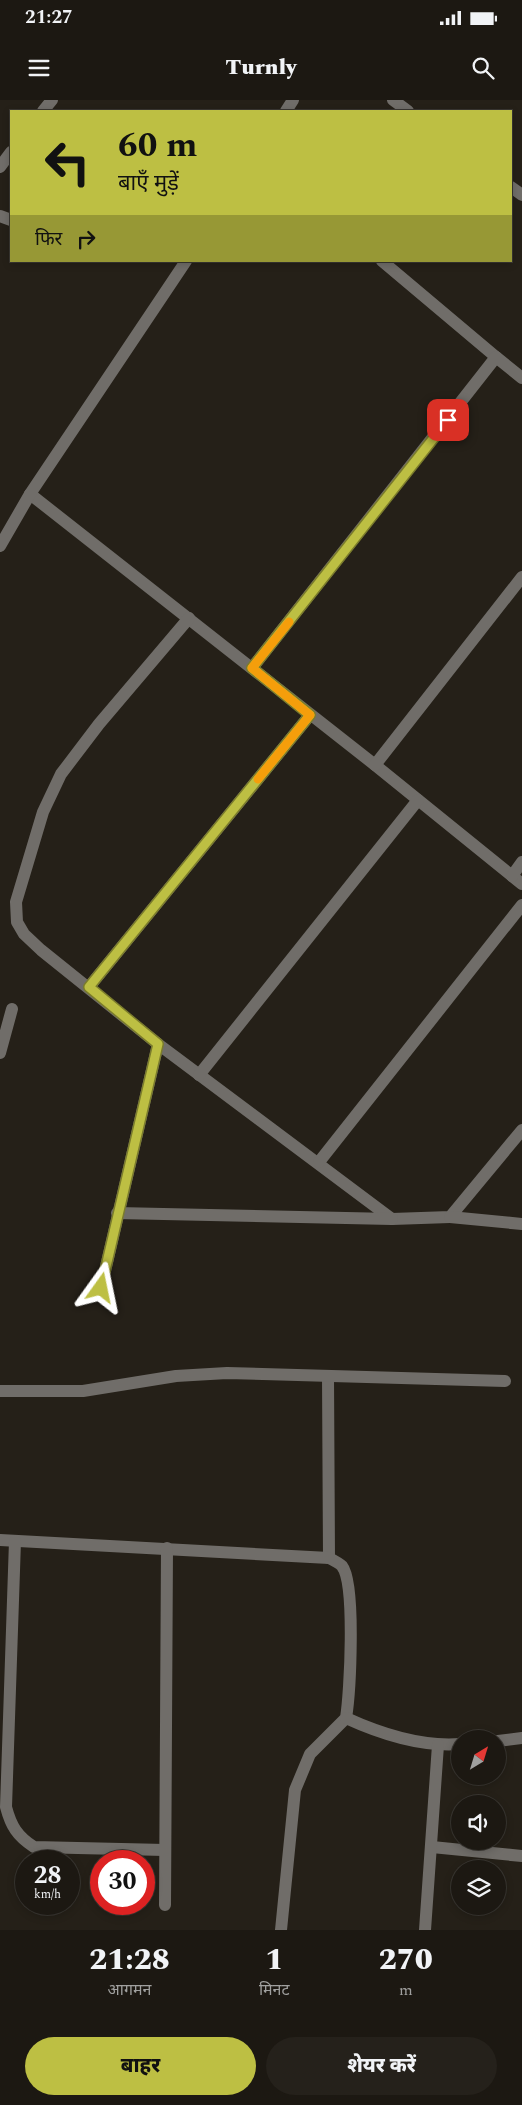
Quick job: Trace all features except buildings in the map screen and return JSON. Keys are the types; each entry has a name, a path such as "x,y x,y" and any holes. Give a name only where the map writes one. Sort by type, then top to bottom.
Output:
{"street":[{"path":"44,110 52,100"},
{"path":"393,100 407,110"},
{"path":"0,167 10,153"},
{"path":"0,546 30,494 185,262"},
{"path":"383,262 522,378"},
{"path":"252,668 496,357"},
{"path":"30,494 375,765 517,880 522,862"},
{"path":"375,765 522,576"},
{"path":"189,618 99,724 61,774 43,812 16,902 17,922 24,934 41,950 158,1044 319,1162 392,1219"},
{"path":"89,987 310,715"},
{"path":"199,1075 418,800"},
{"path":"319,1162 522,905"},
{"path":"0,1053 12,1009"},
{"path":"101,1288 158,1044"},
{"path":"450,1217 522,1130"},
{"path":"117,1213 392,1219 450,1217 522,1224"},
{"path":"0,1391 82,1391 176,1376 227,1373 505,1381"},
{"path":"328,1376 329,1558"},
{"path":"0,1540 329,1558 342,1566 348,1580 350,1612 346,1718 310,1754 295,1790 282,1930"},
{"path":"15,1541 6,1807 10,1824 20,1838 34,1847 165,1850"},
{"path":"165,1905 166,1548"},
{"path":"346,1718 385,1733 438,1745 451,1744"},
{"path":"506,1740 522,1738"},
{"path":"425,1930 438,1745"},
{"path":"432,1847 522,1856"}],"slow traffic":[{"path":"258,779 310,715 252,668 289,622"}],"route":[{"path":"101,1288 158,1044 89,987 310,715 252,668 448,420"}]}
